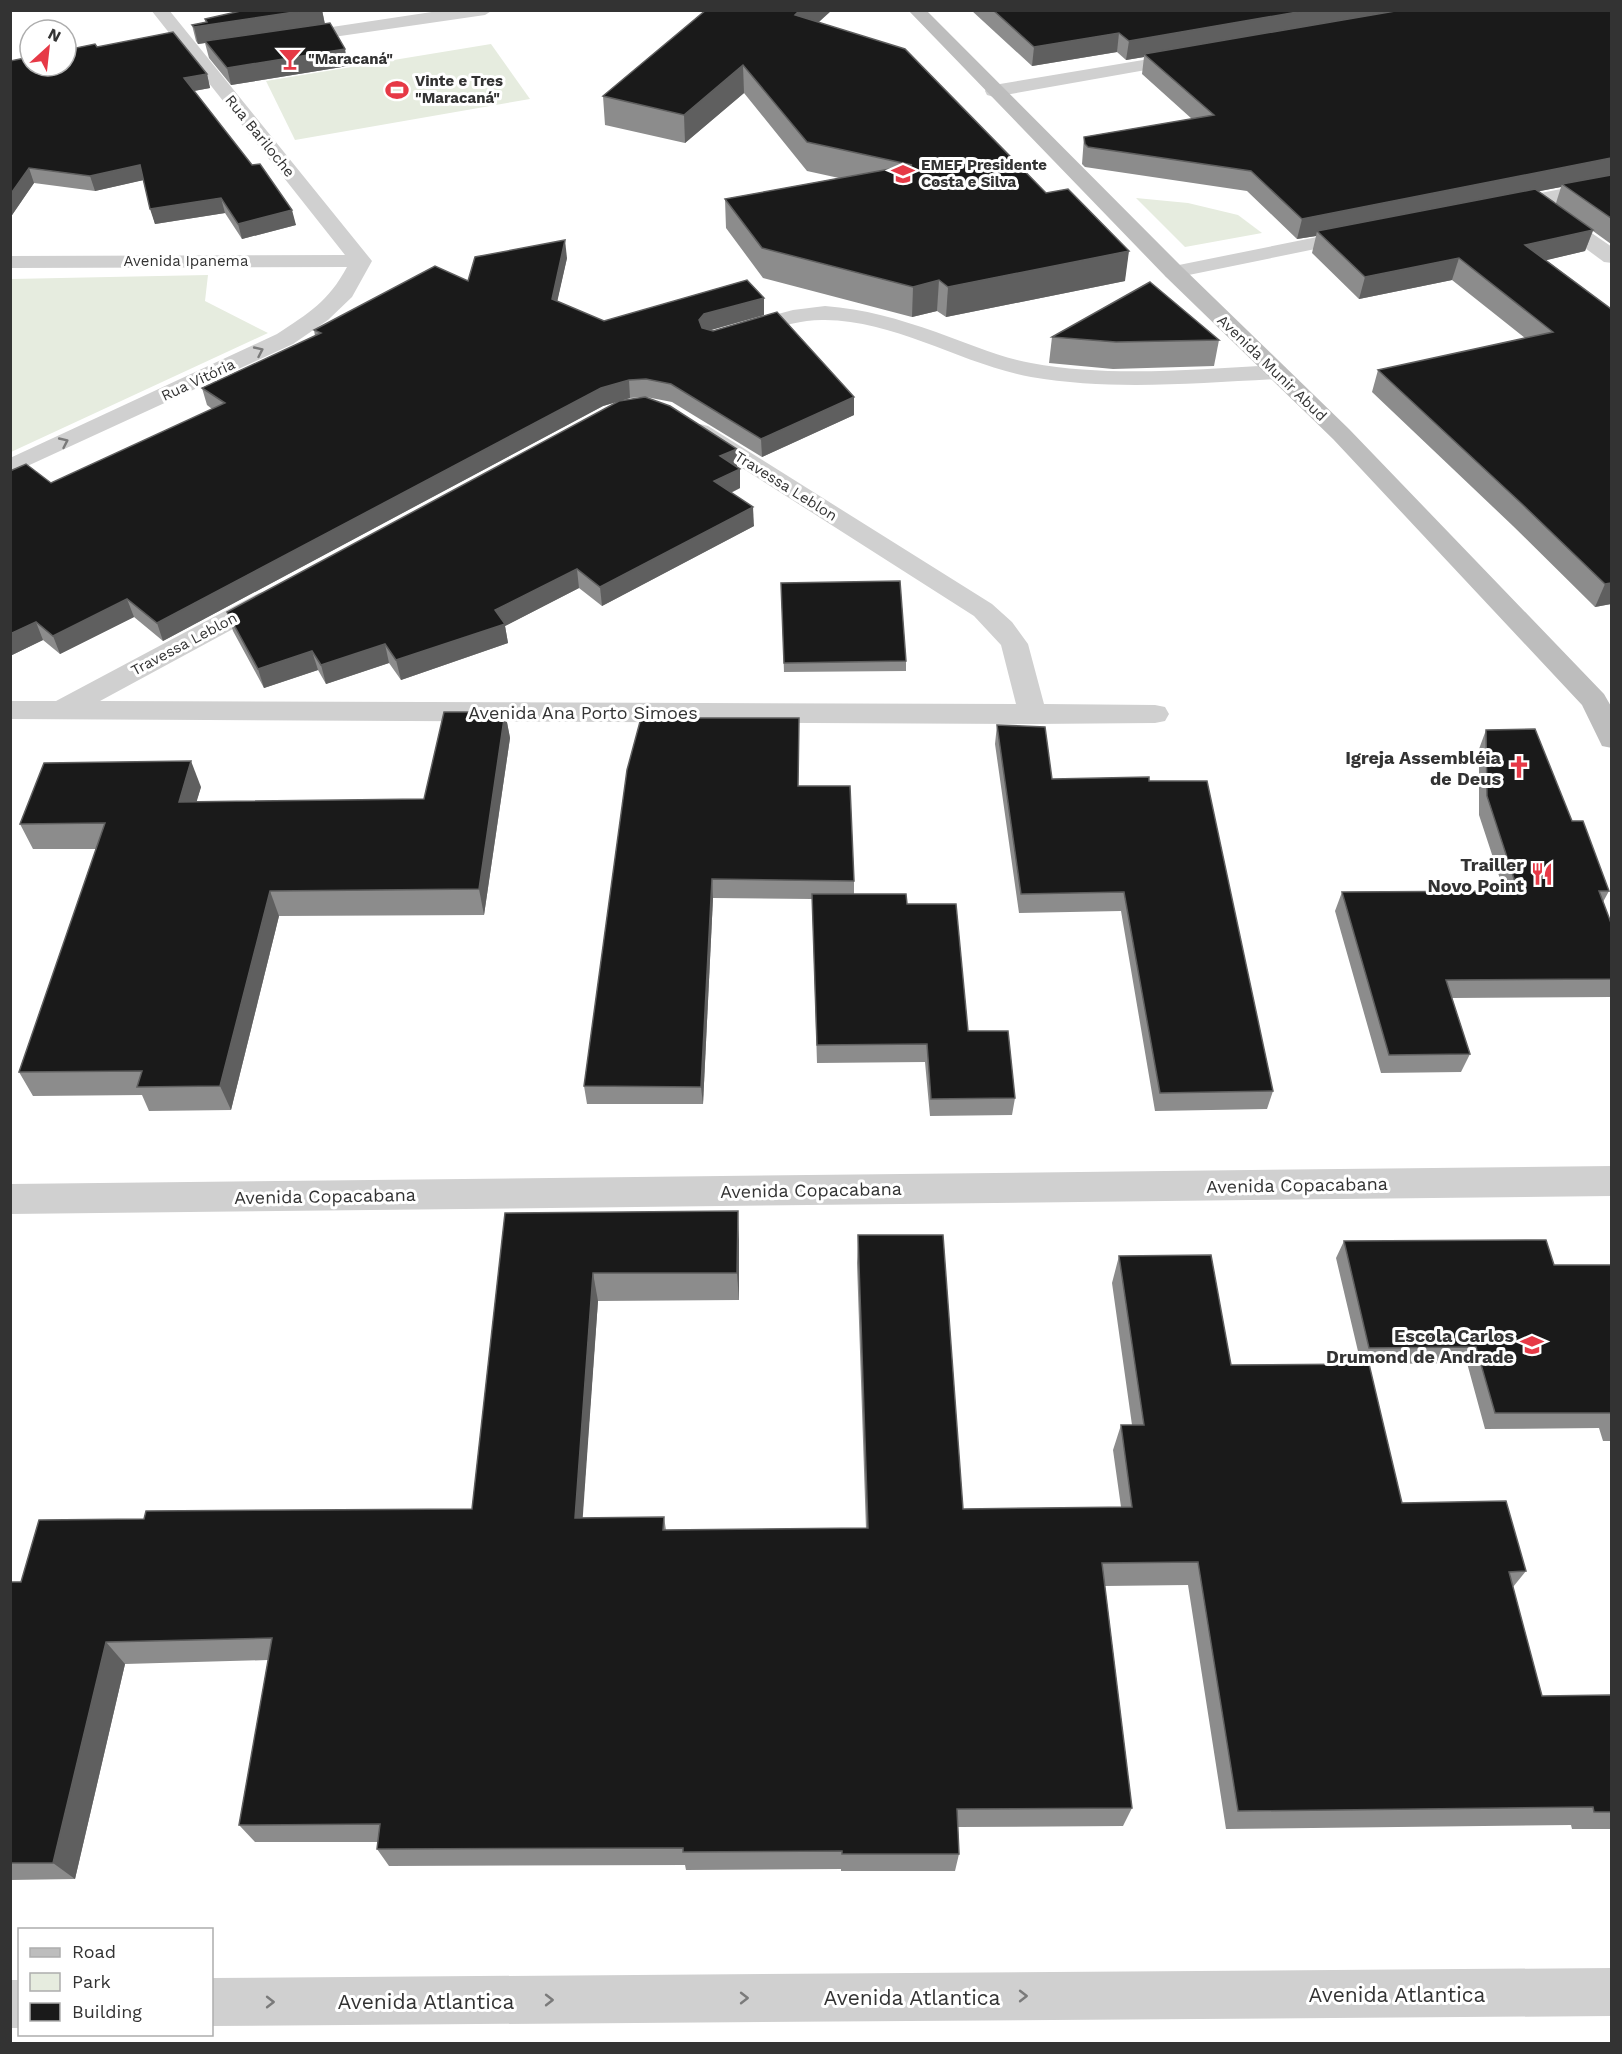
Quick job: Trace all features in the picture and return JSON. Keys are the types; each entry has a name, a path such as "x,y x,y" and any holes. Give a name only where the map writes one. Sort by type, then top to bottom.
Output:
{"street":[{"name":"Rua Bariloche","path":"159,10 361,261"},
{"path":"274,40 485,10"},
{"name":"Avenida Munir Abud","path":"916,10 1174,272 1341,434 1603,701 1611,739"},
{"path":"192,52 215,49"},
{"path":"994,91 1206,55"},
{"path":"1486,210 1611,185"},
{"path":"1533,201 1611,257"},
{"path":"1174,272 1380,231"},
{"name":"Avenida Ipanema","path":"10,262 361,261"},
{"name":"Rua Vitória","path":"10,467 285,339 320,315 344,292 361,261"},
{"path":"724,336 792,318 824,313 856,315 889,324 975,356 1028,369 1081,377 1127,378 1276,372"},
{"name":"Travessa Leblon","path":"680,418 983,610 1002,627 1014,644 1033,715"},
{"name":"Travessa Leblon","path":"65,708 286,589"},
{"name":"Avenida Ana Porto Simoes","path":"10,710 65,708 1155,714"},
{"name":"Avenida Copacabana","path":"10,1199 1611,1181"},
{"name":"Avenida Atlantica","path":"213,2002 1611,1992"}],"green space":[{"name":"Vinte e Tres \"Maracaná\"","path":"491,44 530,99 295,140 266,81"},
{"path":"1136,198 1188,203 1238,215 1262,233 1185,247"},
{"path":"208,275 205,301 268,333 11,452 11,279"}],"building":[{"path":"245,10 308,10 194,27 192,25 207,22 205,19"},
{"path":"706,10 800,10 795,15 905,49 1046,193 1068,189 1129,251 948,287 939,280 913,287 762,248 725,199 912,165 807,142 743,65 684,115 603,96"},
{"path":"993,10 1309,10 1129,41 1119,33 1034,47"},
{"path":"1401,10 1611,10 1611,158 1302,219 1251,171 1088,147 1085,144 1084,137 1214,115 1144,54"},
{"path":"330,23 345,49 227,68 205,41"},
{"path":"173,32 207,74 184,78 252,165 260,164 292,210 238,224 221,198 150,209 140,165 90,176 29,168 10,195 10,61 18,59 18,78 78,78 78,48 95,44 97,47"},
{"path":"1611,175 1611,218 1562,184"},
{"path":"1535,189 1593,230 1525,245 1611,309 1611,583 1605,584 1378,370 1553,332 1459,258 1365,277 1317,231"},
{"path":"565,240 552,299 604,321 747,280 764,298 704,314 699,320 702,328 713,331 777,312 854,397 761,439 671,384 646,379 629,380 601,388 157,623 127,599 53,636 36,622 10,634 10,471 26,464 51,483 225,403 202,388 321,333 314,330 435,266 468,281 475,257"},
{"path":"1150,282 1219,340 1116,342 1052,337"},
{"path":"645,397 670,406 737,449 720,456 740,469 714,481 753,507 600,587 577,569 495,610 505,624 396,660 385,644 321,665 312,651 258,669 227,612 619,401"},
{"path":"900,581 906,661 784,663 781,583"},
{"path":"444,712 505,712 479,889 270,891 220,1086 137,1087 142,1071 19,1072 105,823 20,824 44,763 191,761 179,802 424,799"},
{"path":"641,718 799,718 798,786 850,786 854,881 712,879 701,1087 584,1086 627,770"},
{"path":"997,725 1045,727 1052,779 1149,777 1149,781 1207,781 1273,1091 1160,1093 1124,892 1021,894"},
{"path":"1535,729 1572,821 1583,821 1609,891 1599,891 1611,923 1611,979 1446,980 1470,1054 1389,1055 1342,892 1518,891 1487,796 1486,730"},
{"path":"812,894 906,894 907,904 956,904 968,1031 1008,1031 1015,1098 931,1099 927,1044 817,1045"},
{"path":"738,1211 737,1273 593,1273 575,1518 664,1517 663,1530 868,1528 858,1235 943,1235 963,1509 1132,1507 1121,1425 1144,1425 1119,1256 1211,1255 1231,1365 1369,1364 1402,1503 1506,1501 1526,1571 1509,1572 1542,1696 1611,1695 1611,1812 1594,1812 1593,1807 1238,1811 1198,1562 1102,1563 1132,1808 957,1809 959,1854 842,1854 842,1851 683,1852 683,1848 377,1849 380,1824 239,1825 272,1638 106,1642 53,1863 10,1863 10,1582 21,1582 39,1520 144,1519 146,1511 472,1509 505,1213"},
{"name":"Escola Carlos Drumond de Andrade","path":"1546,1240 1554,1265 1611,1265 1611,1413 1495,1413 1476,1347 1369,1348 1344,1241"}],"place":[{"name":"\"Maracaná\"","path":"290,59"},
{"name":"Vinte e Tres \"Maracaná\"","path":"397,90"},
{"name":"EMEF Presidente Costa e Silva","path":"903,174"},
{"name":"Igreja Assembléia de Deus","path":"1519,767"},
{"name":"Trailler Novo Point","path":"1542,874"},
{"name":"Escola Carlos Drumond de Andrade","path":"1532,1345"}]}
